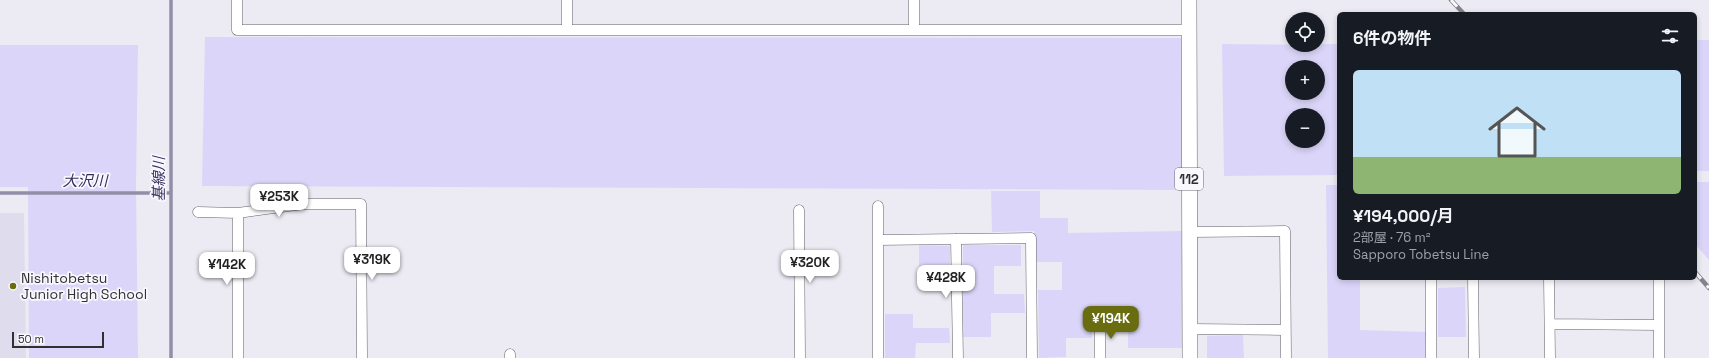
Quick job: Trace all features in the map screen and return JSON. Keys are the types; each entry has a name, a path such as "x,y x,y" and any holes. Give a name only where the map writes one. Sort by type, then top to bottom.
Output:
{"main road":[{"name":"112","path":"1188,0 1190,358"}],"street":[{"path":"237,0 237,30 1189,30"},
{"path":"567,0 567,30"},
{"path":"914,0 914,30"},
{"path":"198,212 238,213 303,204 361,204 362,358"},
{"path":"878,206 878,358"},
{"path":"799,210 800,358"},
{"path":"238,213 238,358"},
{"path":"1190,232 1285,231 1286,358"},
{"path":"878,240 1031,238 1032,358"},
{"path":"956,239 958,358"},
{"path":"1431,280 1431,358"},
{"path":"1473,280 1474,358"},
{"path":"1549,280 1550,358"},
{"path":"1659,280 1659,358"},
{"path":"1100,323 1100,358"},
{"path":"1550,324 1659,325"},
{"path":"1190,329 1286,330"}],"shaded area":[{"path":"205,37 1183,38 1182,190 202,186"},
{"path":"1697,40 1709,40 1709,171 1697,171"},
{"path":"1222,44 1285,45 1285,52 1325,52 1325,44 1337,44 1337,175 1224,176"},
{"path":"0,45 138,45 136,184 138,358 29,358 28,187 0,187"},
{"path":"1697,182 1709,182 1709,260 1697,246"},
{"path":"1326,185 1337,185 1337,280 1360,280 1360,330 1426,332 1425,358 1328,358"},
{"path":"991,191 1040,191 1040,218 1068,218 1068,233 1182,231 1184,348 1128,348 1128,319 1108,319 1107,311 1092,312 1092,338 1066,338 1066,357 1039,358 1038,290 1062,290 1062,262 1035,262 1034,231 992,232"},
{"name":"Nishitobetsu Junior High School","path":"0,213 24,213 26,358 0,358"},
{"path":"919,245 950,246 950,269 919,270"},
{"path":"963,245 1021,245 1021,266 994,266 994,294 1024,294 1025,313 991,313 991,337 963,337"},
{"path":"1465,287 1466,337 1438,337 1438,288"},
{"path":"885,314 913,314 913,328 949,328 950,343 916,343 915,358 885,358"},
{"path":"1243,335 1244,358 1207,358 1207,336"}],"waterway":[{"name":"基線川","path":"171,0 171,358"},
{"name":"大沢川","path":"0,193 171,193"}],"railway":[{"path":"1451,0 1462,12"},
{"path":"1697,274 1709,288"}],"place":[{"name":"Nishitobetsu Junior High School","path":"13,286"}]}
